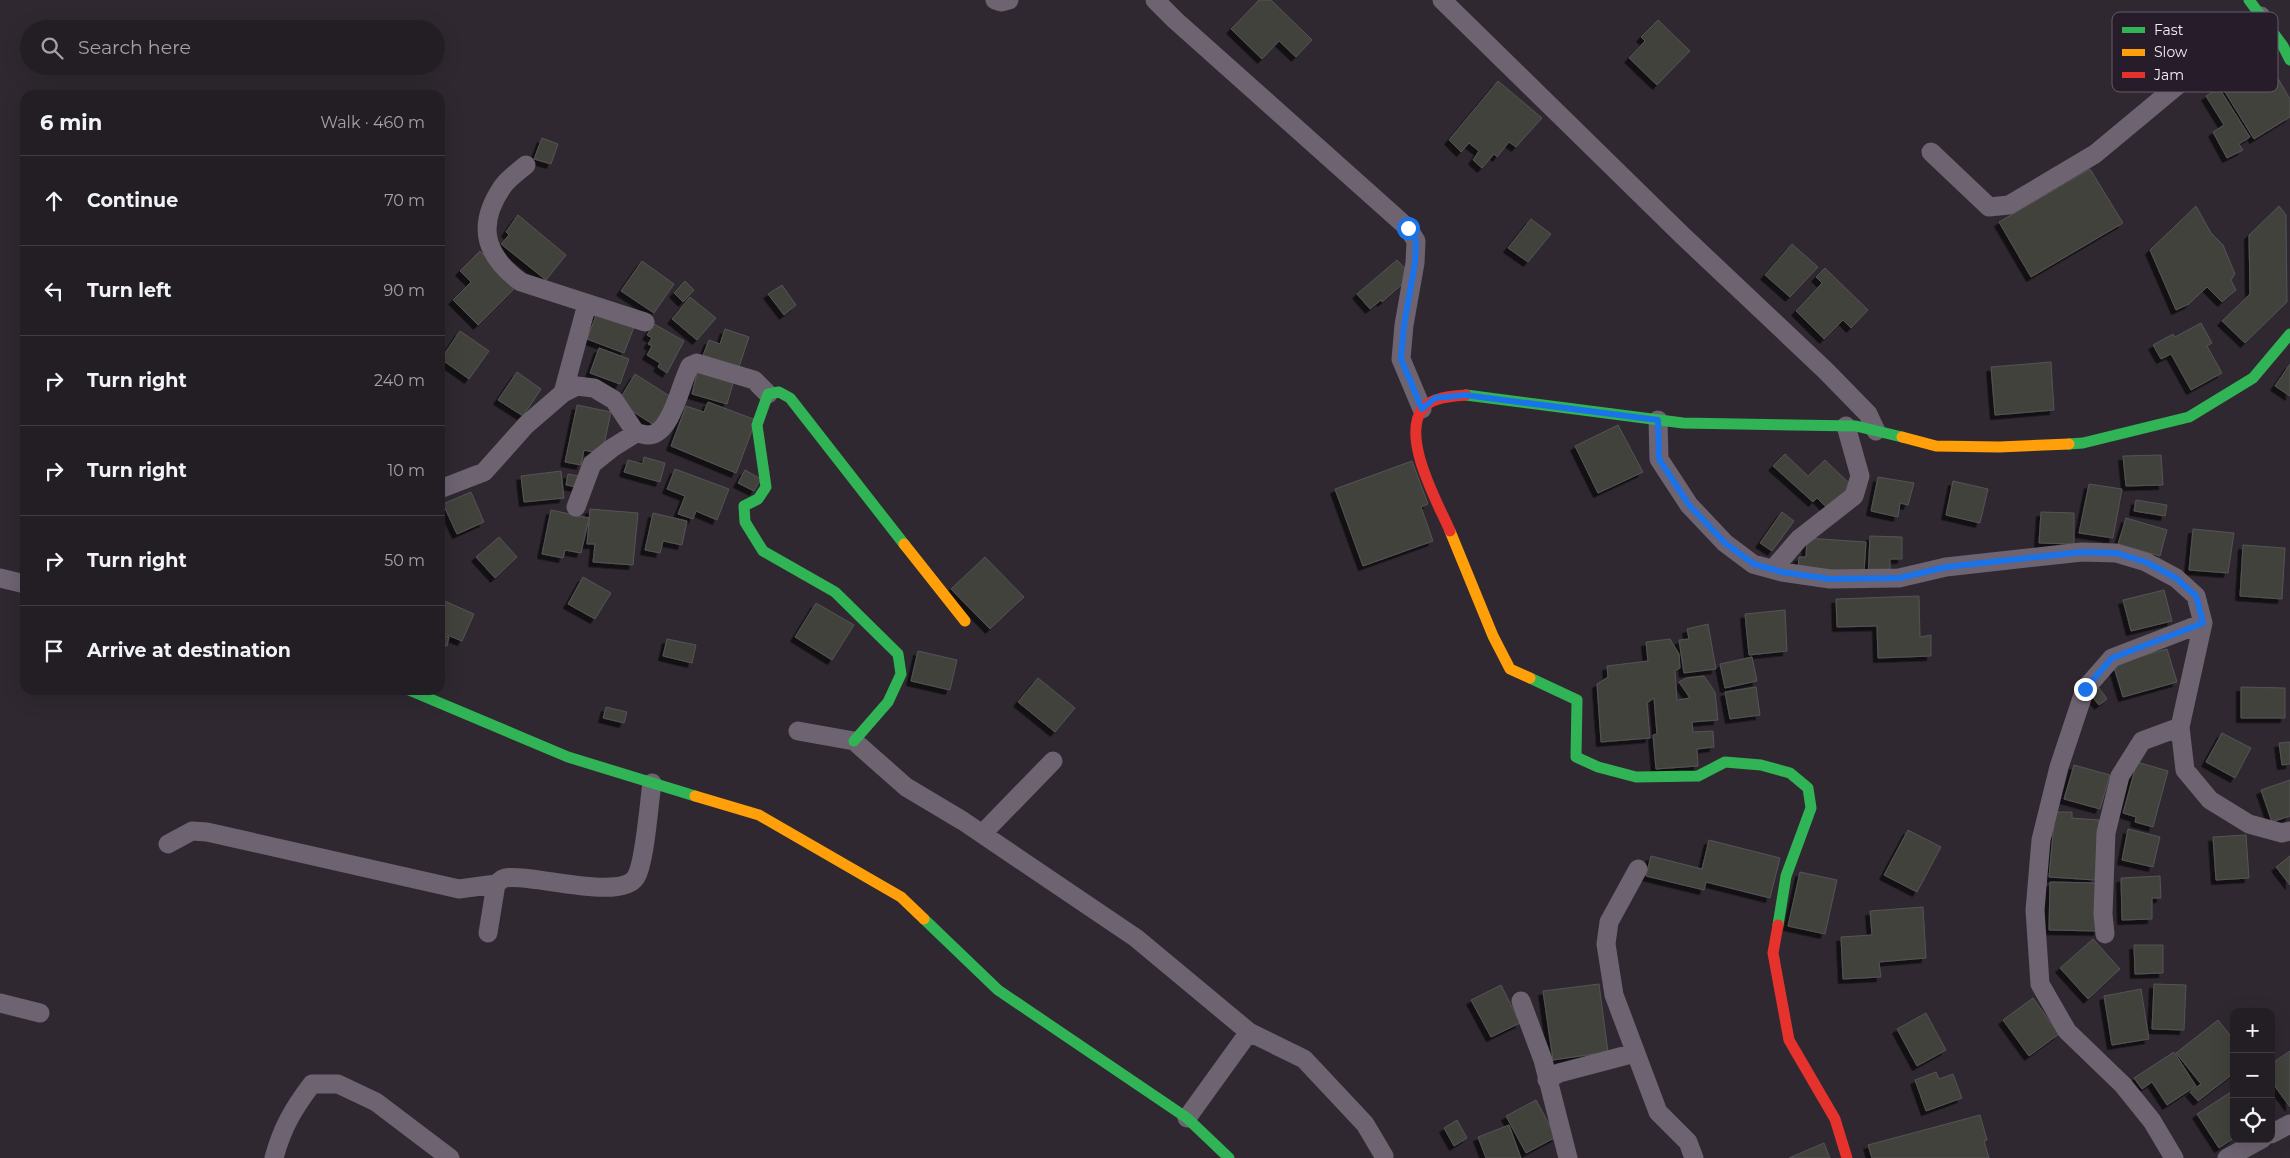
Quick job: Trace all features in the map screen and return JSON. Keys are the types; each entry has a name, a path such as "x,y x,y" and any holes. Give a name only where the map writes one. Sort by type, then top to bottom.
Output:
{"street":[{"path":"996,0 1001,2 1009,0"},
{"path":"1155,0 1408,228 1416,241 1401,359 1422,409"},
{"path":"1442,0 1674,228 1826,371 1868,414 1876,431"},
{"path":"2248,0 2258,12"},
{"path":"2278,39 2290,60"},
{"path":"1931,152 1989,208 2009,205 2094,154 2169,92"},
{"path":"526,164 504,184 488,213 488,245 505,270 521,282 645,322"},
{"path":"562,393 587,304"},
{"path":"1847,1158 1835,1119 1789,1040 1772,953 1786,876 1811,808 1808,788 1790,773 1761,765 1725,762 1698,776 1636,777 1598,767 1576,757 1577,700 1510,669 1494,636 1417,452 1416,424 1422,409 1435,398 1465,395 1683,423 1856,426 1936,446 2000,447 2083,443 2189,417 2253,378 2290,334"},
{"path":"445,487 484,472 526,425 562,393 577,386 594,388 614,400 636,433 648,436 661,431 669,421 682,381 690,366 697,363 754,380 768,394"},
{"path":"768,394 779,392 790,398 965,621"},
{"path":"768,394 757,424 766,487 758,499 744,506 745,522 763,551 835,592 898,654 900,674 888,702 854,741"},
{"path":"1658,420 1659,459 1689,505 1725,543 1754,564 1830,579 1899,578 1956,566 2082,552 2116,553 2146,562 2176,578 2196,596 2203,623 2180,727 2185,770 2210,800 2249,824 2282,833 2290,831"},
{"path":"1773,569 1799,539 1854,496 1860,476 1846,426"},
{"path":"576,507 592,464 612,448 636,433"},
{"path":"0,578 20,583"},
{"path":"2174,1158 2152,1121 2123,1085 2067,1031 2040,984 2035,910 2041,840 2060,766 2085,689 2112,658 2203,623"},
{"path":"421,695 568,757 760,815 902,897 998,990 1187,1118 1229,1158"},
{"path":"2105,934 2103,914 2106,833 2120,776 2142,741 2180,727"},
{"path":"798,731 854,741 906,787 982,834 1136,938 1249,1032 1304,1059 1366,1124 1384,1156"},
{"path":"982,834 1053,761"},
{"path":"168,844 192,831 207,832 459,889 496,884 503,878 517,877 589,888 627,885 636,878 642,858 652,783"},
{"path":"1638,869 1609,922 1606,944 1614,995 1658,1112 1688,1142 1694,1158"},
{"path":"488,933 496,884"},
{"path":"1521,1001 1543,1060 1568,1158"},
{"path":"0,1003 40,1013"},
{"path":"1187,1118 1249,1032"},
{"path":"1547,1080 1559,1073 1636,1053"},
{"path":"274,1158 280,1135 293,1109 312,1084 338,1084 376,1102 450,1158"},
{"path":"2275,1132 2290,1124"},
{"path":"2228,1158 2255,1143"}],"building":[{"path":"1259,0 1271,0 1312,40 1296,57 1279,41 1262,59 1231,29"},
{"path":"1658,20 1690,51 1657,85 1629,58 1645,41 1641,37"},
{"path":"2278,78 2290,99 2290,117 2254,139 2225,92 2278,92"},
{"path":"1498,81 1542,118 1516,147 1509,142 1497,157 1494,154 1482,168 1473,160 1479,151 1469,143 1461,152 1449,140"},
{"path":"2212,92 2222,92 2250,137 2239,144 2243,150 2227,158 2213,132 2224,125 2206,96"},
{"path":"542,138 558,144 551,164 534,159"},
{"path":"2090,169 2123,223 2031,277 1999,222"},
{"path":"2196,206 2211,233 2223,245 2235,274 2231,280 2236,290 2222,302 2207,287 2189,304 2176,310 2150,250"},
{"path":"2279,206 2286,215 2287,302 2245,343 2222,321 2250,294 2249,235"},
{"path":"518,215 566,255 546,280 501,244 509,235 506,232"},
{"path":"1531,219 1551,234 1528,262 1508,248"},
{"path":"1792,244 1818,267 1790,297 1765,275"},
{"path":"480,251 516,287 478,325 453,300 471,282 460,271"},
{"path":"1397,260 1412,276 1382,302 1381,300 1370,309 1357,294"},
{"path":"642,261 674,284 654,313 621,291"},
{"path":"1825,268 1868,310 1851,328 1843,320 1824,339 1796,311 1822,283 1816,277"},
{"path":"685,281 694,290 683,302 674,293"},
{"path":"782,285 796,305 784,315 768,294"},
{"path":"690,297 716,318 697,340 672,319"},
{"path":"597,313 634,327 624,353 587,339"},
{"path":"2201,323 2212,343 2207,346 2222,373 2191,390 2171,354 2161,359 2153,345 2173,334 2175,337"},
{"path":"654,324 684,341 667,373 658,367 660,363 647,355 652,346 648,344 652,338 647,335"},
{"path":"725,329 749,337 738,370 702,358 709,340 720,344"},
{"path":"460,331 489,351 469,379 445,362 445,353"},
{"path":"599,348 629,359 620,384 590,373"},
{"path":"2051,362 2054,410 1995,415 1991,367"},
{"path":"2290,364 2290,396 2275,386"},
{"path":"698,369 734,380 727,404 692,394"},
{"path":"517,372 541,389 523,416 498,400"},
{"path":"635,374 671,397 654,425 618,402"},
{"path":"708,402 756,420 736,473 671,446 686,406 704,412"},
{"path":"577,405 611,412 602,454 584,450 581,465 565,462"},
{"path":"1618,425 1643,472 1598,493 1575,446"},
{"path":"1785,454 1808,476 1825,460 1851,485 1828,509 1817,498 1813,502 1773,466"},
{"path":"2161,455 2163,485 2126,486 2123,456"},
{"path":"644,457 665,463 660,482 624,472 628,460 643,464"},
{"path":"1412,461 1428,504 1421,507 1433,541 1363,566 1335,489"},
{"path":"675,469 729,489 717,520 696,511 693,519 678,514 685,496 667,489"},
{"path":"745,470 761,479 754,491 738,483"},
{"path":"561,471 564,498 524,502 521,476"},
{"path":"568,474 579,476 577,487 566,485"},
{"path":"1878,477 1914,483 1908,505 1900,503 1898,517 1871,511"},
{"path":"1953,481 1988,489 1980,523 1946,515"},
{"path":"2089,484 2122,489 2113,538 2079,533"},
{"path":"471,492 484,522 457,534 445,508 445,503"},
{"path":"2136,500 2167,505 2165,516 2134,511"},
{"path":"590,509 638,513 633,565 593,562 595,544 587,544"},
{"path":"551,510 589,518 581,553 565,550 563,558 542,554"},
{"path":"1782,512 1794,521 1772,551 1760,543"},
{"path":"2041,512 2074,513 2074,544 2039,543"},
{"path":"653,513 687,521 682,545 663,541 660,553 645,550"},
{"path":"2126,518 2167,530 2160,556 2118,544"},
{"path":"2193,529 2234,533 2228,573 2189,570"},
{"path":"1870,536 1902,537 1902,559 1890,559 1890,577 1868,577"},
{"path":"499,537 517,557 495,578 476,557"},
{"path":"1807,538 1866,542 1864,572 1798,568 1799,557 1806,557"},
{"path":"2243,545 2285,548 2282,599 2240,596"},
{"path":"985,557 1024,597 990,629 951,589"},
{"path":"583,577 611,593 595,619 568,604"},
{"path":"2164,590 2172,621 2131,631 2123,600"},
{"path":"1919,596 1920,637 1931,635 1931,656 1878,658 1877,626 1837,627 1836,599"},
{"path":"445,601 474,614 462,641 445,634"},
{"path":"816,603 854,625 832,660 795,637"},
{"path":"1785,610 1787,651 1749,655 1745,614"},
{"path":"1708,624 1716,669 1684,673 1679,640 1689,639 1687,629"},
{"path":"445,636 449,637 447,646 445,646"},
{"path":"667,639 696,645 692,663 663,656"},
{"path":"1670,639 1679,654 1680,668 1675,671 1677,700 1690,698 1679,682 1686,678 1704,676 1715,692 1718,720 1692,722 1693,732 1713,731 1714,747 1697,749 1698,766 1656,769 1653,735 1657,734 1654,698 1647,703 1650,738 1601,742 1597,684 1608,677 1607,666 1648,661 1646,642"},
{"path":"2167,649 2177,682 2123,697 2113,664"},
{"path":"918,651 957,660 950,690 911,681"},
{"path":"1752,657 1757,681 1725,688 1720,664"},
{"path":"1038,678 1075,708 1055,732 1018,702"},
{"path":"1756,687 1760,715 1730,719 1725,692"},
{"path":"2241,687 2285,688 2285,718 2241,718"},
{"path":"2099,688 2107,699 2099,705 2090,694"},
{"path":"606,707 627,712 624,723 603,718"},
{"path":"2222,733 2251,748 2235,778 2206,762"},
{"path":"2290,742 2290,764 2282,765 2279,743"},
{"path":"2137,762 2168,771 2153,827 2135,822 2136,817 2123,813"},
{"path":"2074,765 2110,775 2100,809 2064,799"},
{"path":"2290,780 2290,816 2272,822 2261,790"},
{"path":"2055,812 2072,812 2072,818 2099,820 2095,880 2049,877"},
{"path":"2128,829 2160,837 2153,867 2122,860"},
{"path":"1908,830 1941,847 1917,892 1884,875"},
{"path":"2246,835 2249,878 2216,880 2213,837"},
{"path":"1709,840 1780,858 1770,898 1706,882 1704,890 1646,876 1651,856 1702,869"},
{"path":"2290,856 2290,885 2276,867"},
{"path":"1800,872 1837,880 1825,934 1788,926"},
{"path":"2160,876 2161,898 2152,898 2152,919 2122,920 2121,878"},
{"path":"2050,882 2099,883 2098,931 2049,930"},
{"path":"1923,907 1926,958 1879,962 1881,977 1843,979 1841,937 1872,935 1870,911"},
{"path":"2093,939 2120,969 2088,999 2060,968"},
{"path":"2134,945 2163,945 2163,973 2135,974"},
{"path":"1599,984 1608,1052 1553,1060 1543,991"},
{"path":"2154,984 2186,985 2184,1030 2152,1029"},
{"path":"1501,985 1520,1023 1491,1037 1471,1000"},
{"path":"2141,989 2149,1039 2112,1045 2104,996"},
{"path":"2033,998 2059,1034 2029,1056 2003,1020"},
{"path":"1926,1013 1946,1050 1917,1066 1897,1029"},
{"path":"2218,1020 2230,1035 2230,1076 2198,1101 2190,1092 2201,1084 2176,1053"},
{"path":"2290,1051 2290,1107 2275,1086 2275,1061"},
{"path":"2174,1052 2196,1086 2167,1105 2152,1082 2142,1089 2134,1078"},
{"path":"1936,1072 1939,1079 1953,1074 1962,1098 1926,1111 1915,1080"},
{"path":"2230,1093 2230,1141 2219,1148 2197,1114"},
{"path":"1536,1100 1556,1137 1526,1153 1506,1116"},
{"path":"1980,1115 1987,1140 1984,1141 1989,1158 1872,1158 1868,1145"},
{"path":"1457,1120 1467,1138 1454,1146 1444,1128"},
{"path":"1509,1125 1521,1158 1486,1158 1478,1137"},
{"path":"1824,1143 1830,1158 1789,1158"}],"traffic: fast":[{"path":"2249,0 2258,12"},
{"path":"2278,39 2290,60"},
{"path":"2069,444 2083,443 2189,417 2253,378 2290,334"},
{"path":"854,741 888,702 901,674 898,654 835,592 763,551 745,522 744,506 758,499 766,487 757,425 768,394 779,392 790,398 904,544"},
{"path":"1466,395 1683,423 1856,426 1902,437"},
{"path":"1530,678 1577,700 1576,757 1598,767 1636,777 1698,776 1725,762 1761,765 1790,773 1808,788 1811,808 1786,876 1778,925"},
{"path":"421,695 568,757 695,796"},
{"path":"924,919 998,990 1187,1118 1229,1158"}],"traffic: slow":[{"path":"1902,437 1936,446 1999,447 2069,444"},
{"path":"1450,531 1493,636 1510,669 1530,678"},
{"path":"904,544 965,621"},
{"path":"695,796 759,815 901,897 924,919"}],"traffic: jam":[{"path":"1450,531 1423,470 1416,436 1417,420 1423,408 1432,401 1466,395"},
{"path":"1778,925 1773,953 1789,1040 1835,1119 1847,1158"}],"route":[{"path":"1408,228 1416,241 1415,263 1404,325 1401,359 1422,409 1435,398 1465,395 1658,420 1659,459 1689,505 1725,543 1754,564 1782,572 1830,579 1899,578 1946,567 2082,552 2116,553 2146,562 2176,578 2196,596 2203,623 2112,658 2085,689"}]}
